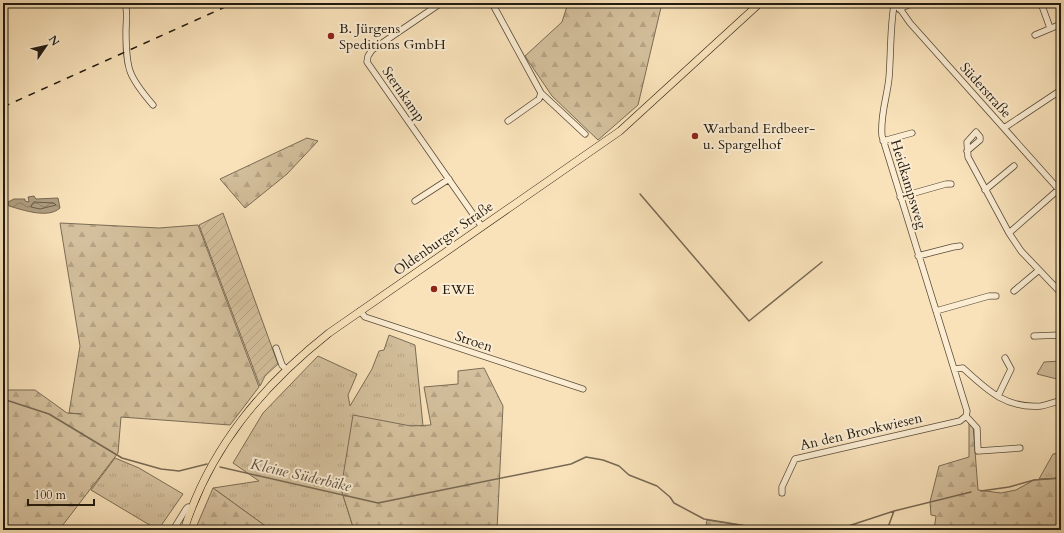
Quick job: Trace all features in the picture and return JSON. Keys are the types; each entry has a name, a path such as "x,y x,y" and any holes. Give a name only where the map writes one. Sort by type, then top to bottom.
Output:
{"main road":[{"name":"Oldenburger Straße","path":"184,530 192,508 207,476 230,436 253,405 286,369 329,333 620,131 760,3"}],"street":[{"path":"125,3 127,13 127,66 133,81 153,105"},
{"name":"Sternkamp","path":"441,3 372,50 368,56 368,62 482,227"},
{"path":"492,3 542,93 585,134"},
{"path":"897,5 913,3"},
{"path":"1041,3 1050,28"},
{"name":"Heidkampsweg","path":"897,5 894,5 890,26 889,80 882,115 883,141 967,411 966,416"},
{"name":"Süderstraße","path":"897,5 1060,190"},
{"path":"1035,36 1061,24"},
{"path":"1004,128 1061,90"},
{"path":"508,121 539,99 542,93"},
{"path":"883,141 912,133"},
{"path":"967,151 968,157 1009,233 1022,251 1061,293"},
{"path":"985,190 1014,166"},
{"path":"415,201 449,179"},
{"path":"900,197 946,184 951,184"},
{"path":"1009,233 1060,190"},
{"path":"918,256 953,246 960,246"},
{"path":"1014,291 1039,270"},
{"path":"936,311 989,296 996,296"},
{"name":"Stroen","path":"360,311 365,317 583,390"},
{"path":"1034,336 1061,335"},
{"path":"276,348 282,365 286,369"},
{"path":"998,396 1011,370 1005,358"},
{"path":"954,369 963,368 983,386 1008,403 1041,406 1051,402 1061,401"},
{"path":"966,416 977,428 978,451 1020,448"},
{"name":"An den Brookwiesen","path":"782,493 782,487 795,459 960,421 966,416"},
{"path":"173,530 186,509 188,507 192,508"}],"green space":[{"path":"568,3 662,3 638,105 598,140 552,96 525,56 562,22"},
{"path":"307,138 318,141 287,174 245,208 220,179"},
{"path":"223,213 278,364 265,376 260,386 199,225"},
{"path":"60,223 159,228 198,225 259,387 230,425 121,417 118,453 59,530 3,530 3,390 35,390 67,413 81,414 69,413 80,346"},
{"path":"389,335 415,345 423,426 411,426 341,489 354,530 271,530 213,488 259,481 233,463 263,413 318,356 357,374 348,395 350,406 372,369 379,351 384,350"},
{"path":"1061,361 1061,378 1057,379 1037,374 1044,362"},
{"path":"484,368 503,406 497,530 354,530 341,489 353,415 411,426 431,425 424,387 458,384 458,371"},
{"path":"969,423 973,425 978,490 1001,493 1016,490 1034,480 1061,478 1061,526 1059,530 934,530 936,516 931,515 930,502 939,466 969,457"},
{"path":"1061,453 1061,478 1039,479 1053,454"},
{"path":"115,458 139,468 183,494 158,530 91,490"},
{"path":"213,488 271,530 195,530"},
{"path":"707,520 772,530 705,530"}],"water":[{"path":"34,196 36,199 58,198 60,208 49,213 35,213 9,206 8,202 14,199 25,199 25,201 29,202 28,197"}],"waterway":[{"path":"640,194 749,321 822,262"},
{"name":"Kleine Süderbäke","path":"3,399 49,414 122,458 161,469 179,471 207,464"},
{"path":"220,467 378,503 571,464 586,457 603,460 619,466 629,475 657,486 670,497 674,503 704,519 772,530"},
{"path":"981,491 1009,487 1034,480 1061,478"},
{"path":"894,511 971,492"},
{"path":"836,530 894,511 887,530"}],"railway":[{"path":"3,107 234,3"}],"place":[{"name":"B. Jürgens Speditions GmbH","path":"331,36"},
{"name":"Warband Erdbeer- u. Spargelhof","path":"695,136"},
{"name":"EWE","path":"434,289"}]}
